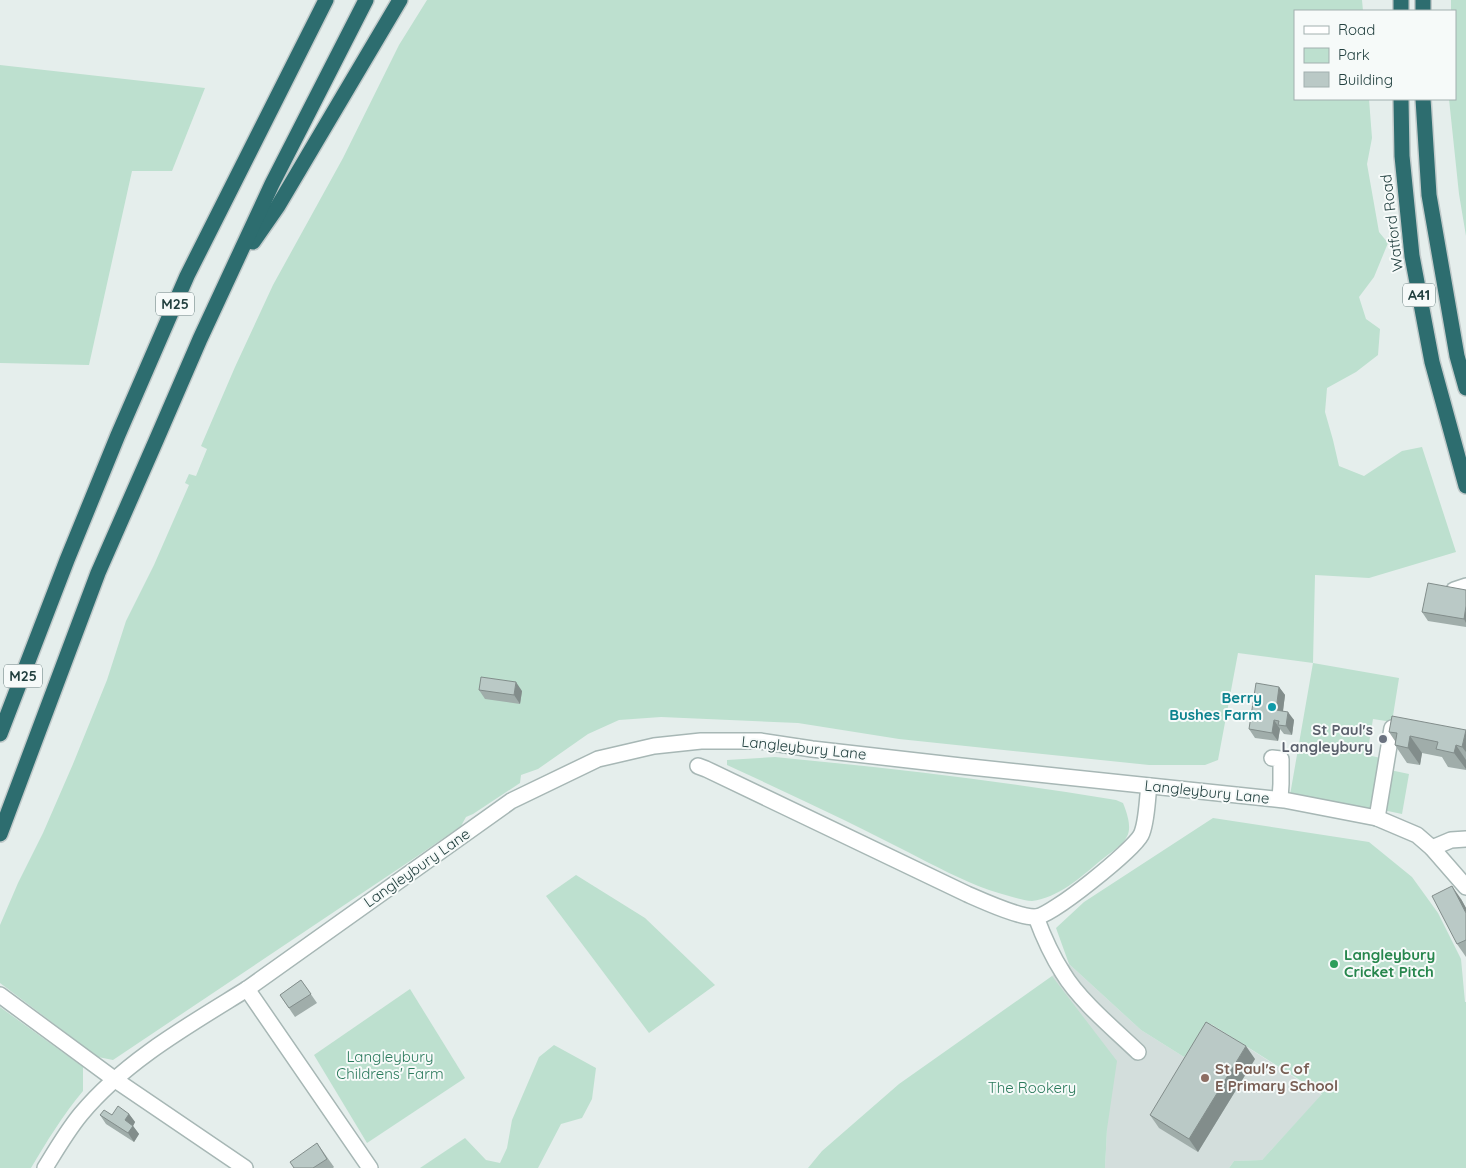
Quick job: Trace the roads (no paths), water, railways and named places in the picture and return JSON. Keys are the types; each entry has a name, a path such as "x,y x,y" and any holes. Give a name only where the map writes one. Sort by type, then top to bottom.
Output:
{"highway":[{"name":"M25","path":"0,734 67,560 118,435 187,276 326,0"},
{"name":"M25","path":"0,834 98,573 229,276 272,184 366,0"},
{"name":"M25","path":"229,276 278,206 400,0"},
{"name":"Watford Road","path":"1402,100 1402,156 1412,256 1432,362 1466,486"},
{"name":"A41","path":"1423,100 1429,195 1457,356 1466,388"}],"street":[{"path":"1377,818 1392,728"},
{"name":"Langleybury Lane","path":"45,1168 64,1136 80,1115 114,1079 130,1066 247,989 511,801 598,759 654,746 701,741 760,741 961,766 1280,799 1377,818 1417,835 1432,848 1466,887"},
{"path":"1272,758 1281,759 1282,784 1280,799"},
{"path":"698,766 833,822 975,897 1000,908 1036,917 1049,912 1078,891 1128,849 1141,835 1145,822 1149,786"},
{"path":"1432,848 1451,840 1466,839"},
{"path":"1036,917 1063,974 1082,998 1138,1052"},
{"path":"247,989 370,1168"},
{"path":"0,995 114,1079 245,1168"}],"place":[{"name":"Berry Bushes Farm","path":"1272,707"},
{"name":"St Paul's Langleybury","path":"1383,739"},
{"name":"Langleybury Cricket Pitch","path":"1334,964"},
{"name":"St Paul's C of E Primary School","path":"1205,1078"}],"park label":[{"name":"Langleybury Childrens' Farm","path":"390,1066"},
{"name":"The Rookery","path":"1032,1088"}]}
